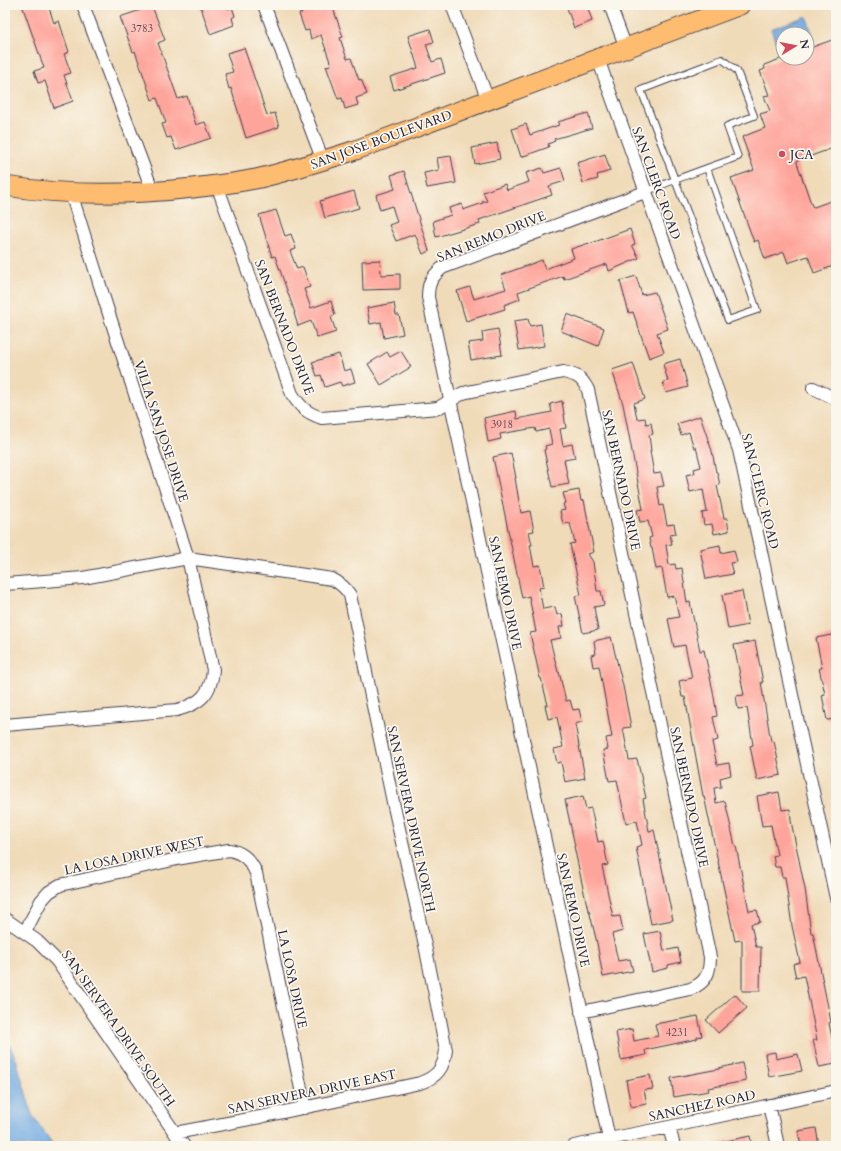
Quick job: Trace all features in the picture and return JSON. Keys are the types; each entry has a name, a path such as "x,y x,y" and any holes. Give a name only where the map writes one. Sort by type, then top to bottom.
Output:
{"main road":[{"name":"SAN JOSE BOULEVARD","path":"5,186 71,193 116,194 153,192 217,185 258,178 323,161 356,150 740,5"}],"street":[{"path":"83,5 153,192"},
{"path":"264,5 323,161"},
{"path":"452,5 488,100"},
{"path":"610,5 626,48"},
{"name":"SAN CLERC ROAD","path":"598,59 739,450 836,898"},
{"name":"SAN BERNADO DRIVE","path":"217,185 292,394 300,406 311,414 322,418 438,408 463,393 564,372 574,374 579,377 588,390 708,949 710,967 706,977 699,986 582,1012"},
{"name":"SAN REMO DRIVE","path":"609,1139 428,297 428,287 434,276 442,268 645,192"},
{"name":"VILLA SAN JOSE DRIVE","path":"5,725 177,710 193,705 204,697 212,681 213,670 188,558 71,193"},
{"path":"813,388 836,399"},
{"path":"5,584 83,578 188,558"},
{"name":"SAN SERVERA DRIVE NORTH","path":"188,558 332,579 344,586 350,595 446,1050 444,1060"},
{"name":"LA LOSA DRIVE WEST","path":"25,932 41,901 49,892 66,883 182,858 229,850 235,851 247,858"},
{"name":"LA LOSA DRIVE","path":"247,858 252,863 256,872 305,1108"},
{"name":"SAN SERVERA DRIVE SOUTH","path":"5,919 37,941 57,961 184,1146"},
{"name":"SAN SERVERA DRIVE EAST","path":"175,1133 420,1084 438,1073 444,1060"},
{"name":"SANCHEZ ROAD","path":"574,1146 836,1091"},
{"path":"769,1105 778,1146"},
{"path":"669,1127 674,1146"}],"lane":[{"path":"645,192 676,180 707,168 738,158 727,126 754,116 737,71 722,59 641,90 676,180 728,320 757,310 707,168"}],"water":[{"path":"806,16 810,26 779,26"},
{"path":"775,28 775,40 771,29"},
{"path":"5,1034 17,1062 32,1115 54,1146 6,1146"}],"building":[{"path":"22,5 48,5 54,23 59,21 69,52 64,54 71,73 64,75 73,101 54,108 45,81 38,83 34,71 44,68"},
{"path":"200,5 227,5 228,9 232,7 235,16 232,18 234,25 210,34"},
{"path":"299,5 323,5 324,7 332,5 343,37 340,38 347,59 351,58 359,80 361,79 367,94 356,98 358,105 345,109 342,98 338,99 326,66 331,65 321,35 311,39 309,30 305,31 299,14 302,13"},
{"path":"566,5 587,5 592,21 574,28"},
{"path":"152,6 165,40 158,43 178,99 187,96 196,125 205,122 211,138 176,150 171,137 167,138 162,124 166,123 157,98 152,100 135,51 133,52 120,17"},
{"path":"430,29 434,42 426,44 432,62 441,59 445,73 394,90 390,77 418,68 408,36"},
{"name":"JCA","path":"832,40 836,51 836,147 797,161 797,163 812,206 814,207 836,199 836,265 814,273 808,256 788,263 784,252 765,259 758,240 754,242 731,178 754,170 742,137 765,128 760,114 770,111 764,96 769,95 760,71 765,69 764,65 775,61 775,66 815,66 815,46"},
{"path":"244,48 267,115 275,113 279,127 246,138 231,88 229,89 225,74 233,72 227,53"},
{"path":"588,113 592,128 554,139 555,141 548,144 549,147 521,157 512,129 526,124 530,135 559,125 558,122"},
{"path":"497,143 500,159 475,164 472,148"},
{"path":"605,154 610,171 597,175 598,179 583,183 577,163"},
{"path":"451,156 456,183 427,188 424,173 439,170 437,158"},
{"path":"542,168 544,173 561,168 565,181 549,186 552,195 479,220 480,224 436,237 433,221 451,215 449,208 462,204 463,210 483,203 482,202 487,201 483,192 505,184 507,190 529,182 526,173"},
{"path":"404,171 429,251 423,254 415,234 396,241 389,225 397,222 392,206 380,210 376,195 395,189 391,175"},
{"path":"354,191 359,208 325,218 320,201"},
{"path":"276,210 285,236 291,234 296,249 290,251 297,269 303,267 310,287 304,289 311,308 331,301 335,315 331,317 336,332 317,338 311,321 298,326 295,313 275,256 272,257 259,215"},
{"path":"630,229 635,244 632,245 639,258 609,271 607,264 564,279 563,276 518,292 520,299 504,305 505,309 466,321 457,291 470,287 474,299 506,289 501,275 542,260 545,269 574,258 571,249"},
{"path":"380,260 381,275 400,274 400,289 363,290 362,261"},
{"path":"636,276 642,295 655,292 668,329 657,333 664,352 649,358 633,312 629,313 620,281"},
{"path":"394,303 396,315 399,315 403,334 384,338 381,322 370,324 367,308"},
{"path":"567,314 604,328 598,346 561,331"},
{"path":"528,319 530,326 541,324 544,346 519,350 514,321"},
{"path":"498,329 502,355 471,360 468,343 483,341 482,332"},
{"path":"401,351 411,367 381,385 368,364 387,352 390,357"},
{"path":"339,354 344,371 351,369 355,382 342,386 340,382 325,387 321,375 317,376 312,362"},
{"path":"680,359 688,387 666,393 663,382 668,381 663,364"},
{"path":"633,363 645,399 634,403 637,419 645,418 646,424 651,423 653,434 649,435 654,474 661,473 664,486 657,487 660,506 663,505 667,525 674,524 676,534 670,535 672,544 666,545 669,565 675,564 676,569 682,568 687,603 690,602 700,651 704,650 713,691 717,716 713,717 718,740 712,742 717,765 729,763 731,775 720,778 721,787 714,788 716,803 725,801 749,911 757,910 760,922 751,924 756,947 761,947 760,991 742,991 742,940 735,941 703,796 685,697 682,697 679,681 692,678 685,645 674,647 668,619 679,617 674,596 667,597 662,568 656,569 649,538 652,537 648,521 640,522 637,510 643,509 623,404 612,370"},
{"path":"562,401 566,428 560,429 563,446 572,444 575,458 564,460 569,484 552,487 544,450 546,449 545,446 552,444 549,429 536,432 535,428 500,434 501,439 488,442 484,418 516,411 517,419 552,412 550,404"},
{"path":"700,416 712,451 720,485 717,486 724,518 727,518 729,531 714,534 712,524 704,525 702,513 707,512 703,489 690,492 686,475 695,473 694,469 701,467 696,447 694,448 689,432 681,435 677,424"},
{"path":"511,453 521,513 530,511 534,531 529,532 532,545 530,545 534,566 540,565 544,587 539,588 543,609 555,607 557,615 562,614 564,626 559,627 561,638 550,640 558,672 566,701 570,700 573,710 579,709 582,722 575,724 585,778 565,782 561,762 557,763 554,749 563,747 557,717 548,719 545,705 548,705 540,678 530,633 536,632 529,596 522,598 493,457"},
{"path":"579,490 581,501 584,500 594,552 588,554 593,562 597,591 601,591 604,605 594,607 598,630 583,633 575,596 581,595 570,544 575,543 570,523 563,524 560,511 565,510 563,504 566,503 563,493"},
{"path":"720,545 721,553 734,550 737,562 730,563 733,574 706,579 700,549"},
{"path":"742,591 748,625 728,629 722,595"},
{"path":"836,634 836,719 827,720 822,695 825,694 819,668 822,668 816,638"},
{"path":"611,637 631,727 623,728 629,760 637,759 646,798 643,799 649,831 654,830 673,920 651,924 636,847 642,845 637,821 626,823 617,780 609,781 603,750 608,749 606,738 612,737 599,666 593,667 591,655 596,654 594,641"},
{"path":"755,641 763,682 761,682 771,742 774,741 781,775 757,780 750,746 753,745 747,708 738,709 736,696 744,695 734,645"},
{"path":"779,792 782,810 790,809 791,821 805,889 811,933 813,933 831,1022 829,1023 836,1064 819,1067 813,1040 817,1040 804,976 796,978 793,964 800,962 792,926 785,877 782,877 780,867 775,867 773,856 777,855 771,825 762,826 757,796"},
{"path":"583,796 586,809 591,808 598,842 603,841 608,865 602,866 613,917 620,916 623,931 612,934 618,961 630,959 633,971 603,977 597,943 583,888 565,800"},
{"path":"660,931 664,951 678,948 681,962 668,965 668,968 652,972 644,934"},
{"path":"735,994 747,1008 718,1033 706,1020"},
{"path":"698,1016 702,1036 697,1037 697,1039 645,1050 646,1055 621,1060 616,1032 632,1029 634,1041 658,1036 655,1024"},
{"path":"775,1052 776,1059 798,1054 802,1071 769,1077 765,1054"},
{"path":"742,1063 746,1081 708,1088 709,1091 674,1097 671,1078"},
{"path":"650,1075 653,1089 644,1090 647,1104 631,1107 626,1080"},
{"path":"816,1128 819,1146 801,1146 798,1131"},
{"path":"750,1136 752,1146 722,1146 722,1142"}],"place":[{"name":"JCA","path":"782,154"}]}
